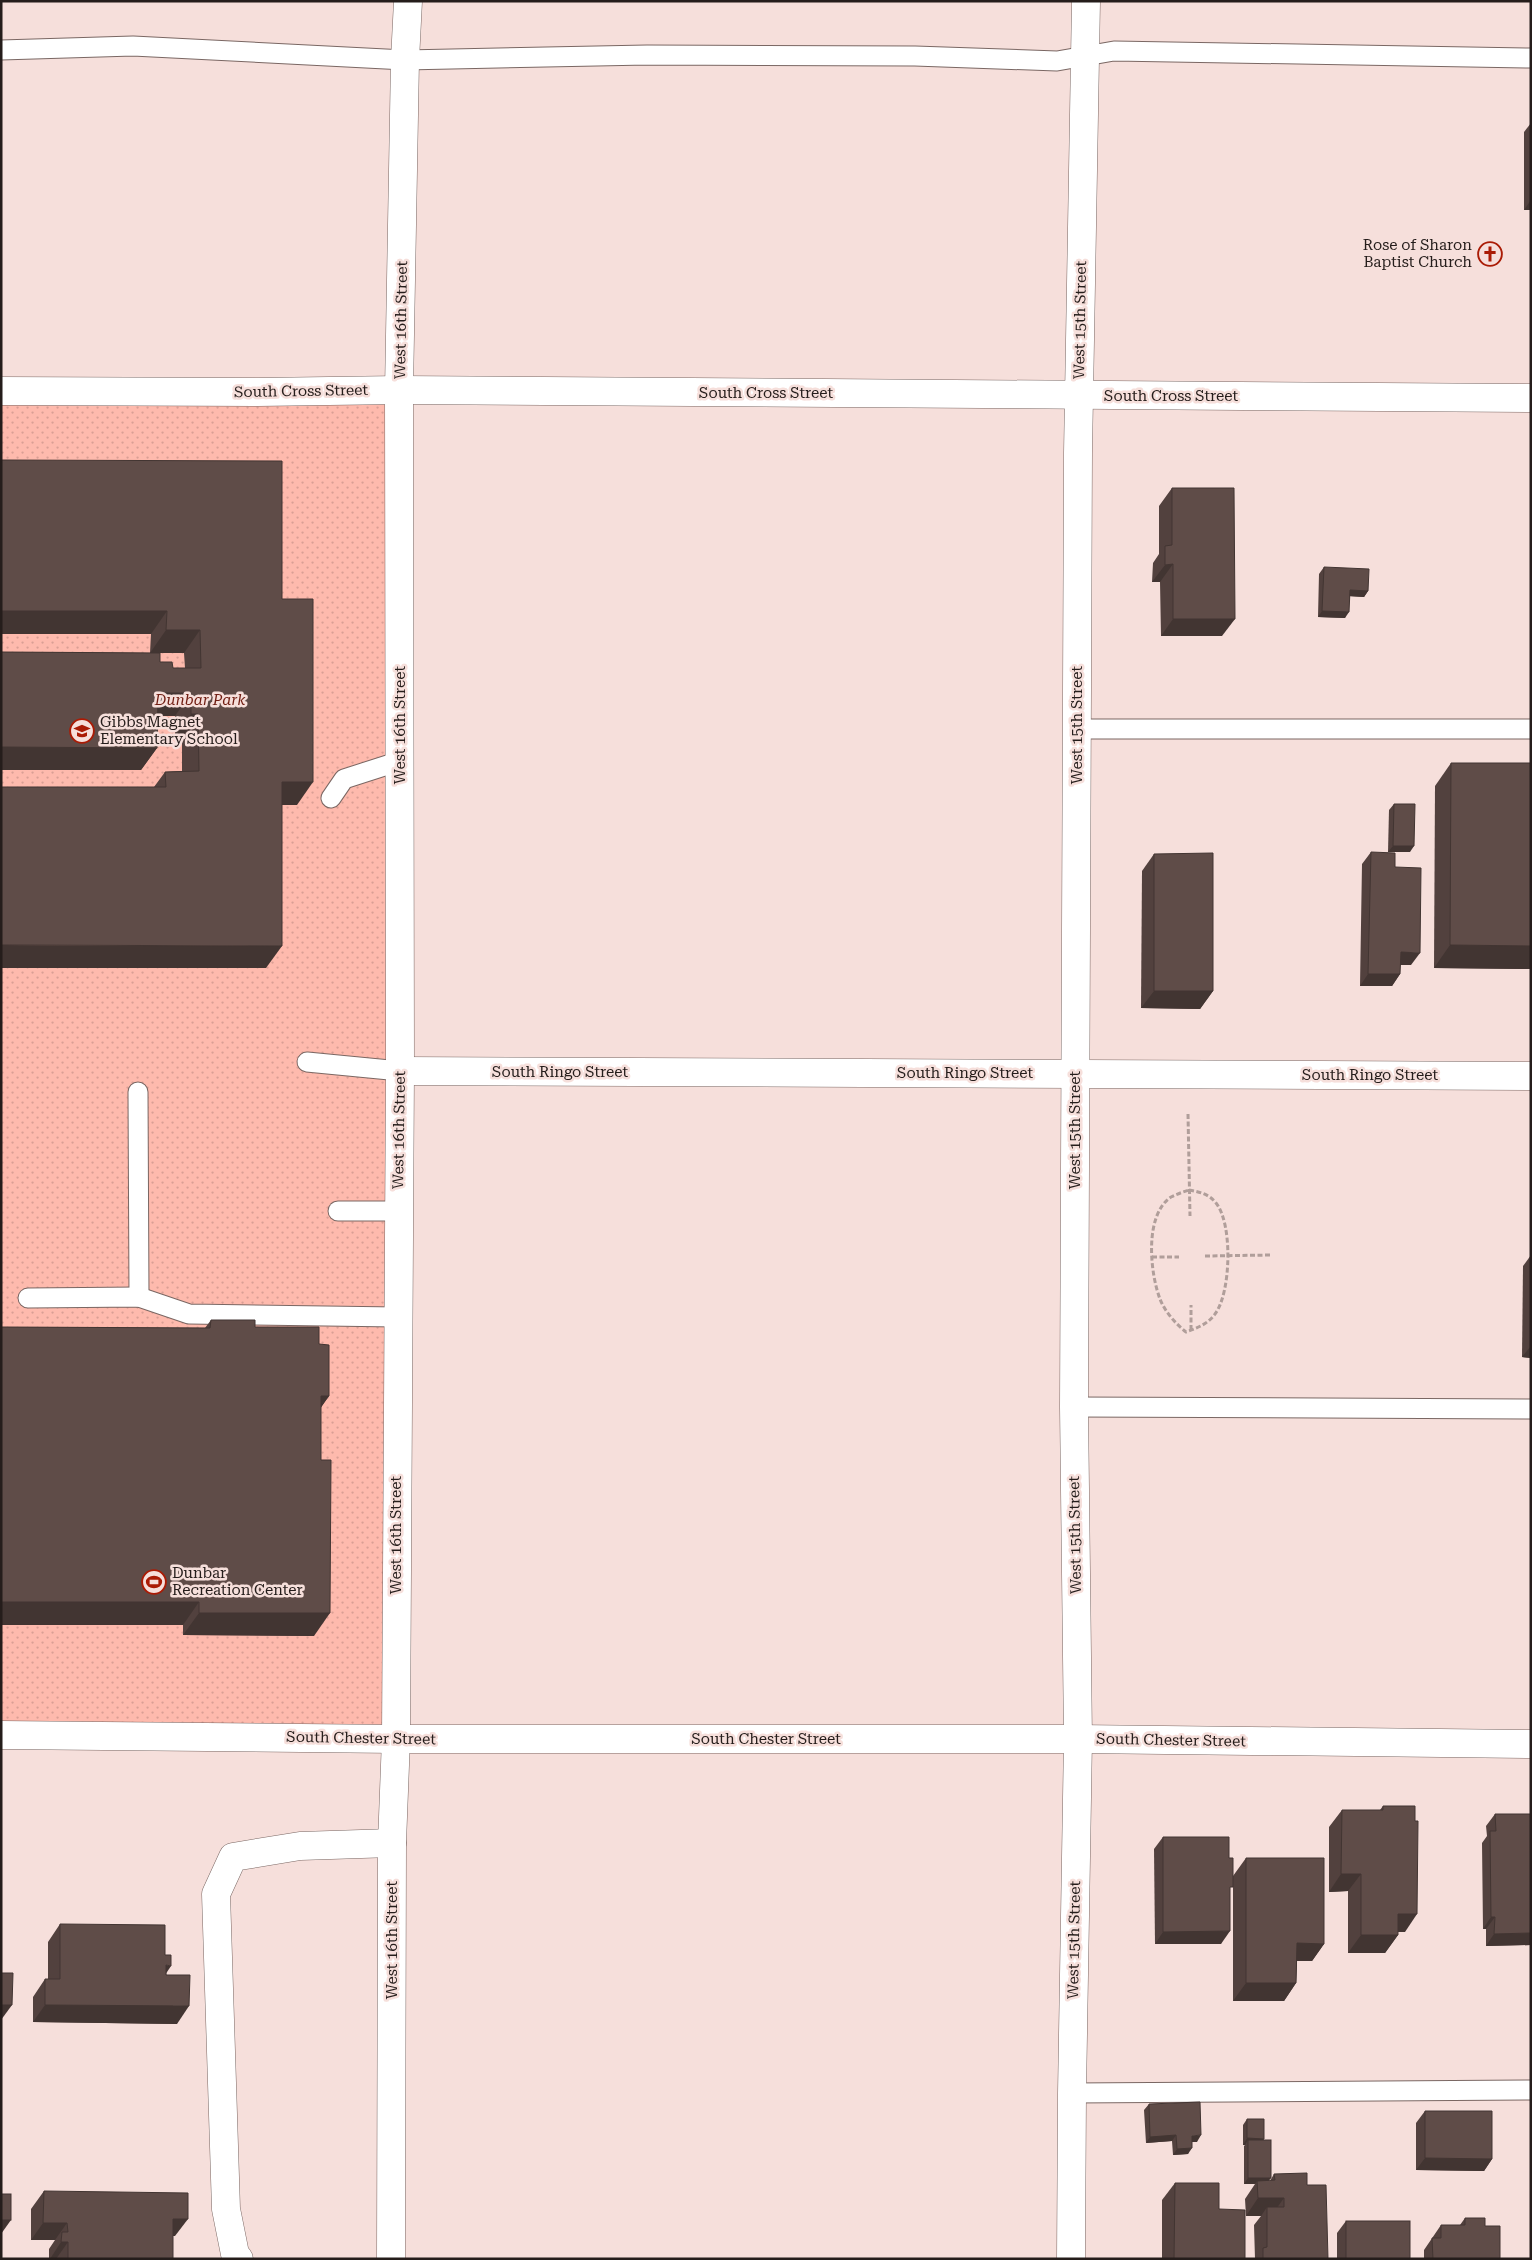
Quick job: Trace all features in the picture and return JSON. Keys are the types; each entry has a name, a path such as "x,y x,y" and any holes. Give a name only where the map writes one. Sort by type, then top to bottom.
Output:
{"street":[{"name":"West 16th Street","path":"391,2259 392,1843 396,1739 397,1317 400,1071 399,390 405,60 408,1"},
{"name":"West 15th Street","path":"1071,2259 1078,1739 1074,1407 1079,395 1086,1"},
{"name":"South Cross Street","path":"1,392 399,390 1531,398"},
{"name":"South Ringo Street","path":"400,1071 1531,1076"},
{"name":"South Chester Street","path":"1,1735 396,1739 1078,1739 1531,1744"},
{"path":"239,2259 235,2254 226,2210 216,1894 233,1857 300,1846 392,1843"}],"lane":[{"path":"1,50 133,46 405,60 657,55 916,56 1057,61 1114,51 1357,57 1531,58"},
{"path":"1077,729 1531,729"},
{"path":"331,798 344,779 400,761"},
{"path":"308,1062 400,1071"},
{"path":"138,1092 139,1297"},
{"path":"338,1211 398,1211"},
{"path":"28,1298 139,1297 189,1314 397,1317"},
{"path":"1074,1407 1531,1409"},
{"path":"1072,2093 1531,2090"}],"path":[{"path":"1188,1114 1190,1216"},
{"path":"1189,1190 1204,1192 1216,1203 1226,1221 1227,1256 1225,1289 1221,1303 1215,1314 1206,1323 1186,1332 1176,1324 1160,1300 1153,1273 1151,1244 1158,1214 1170,1198 1189,1190"},
{"path":"1205,1256 1272,1255"},
{"path":"1152,1257 1179,1257"},
{"path":"1191,1305 1191,1330"}],"green space":[{"name":"Dunbar Park","path":"1,390 399,390 396,1739 1,1737"}],"building":[{"path":"1,460 282,461 282,599 313,599 313,782 282,782 282,946 1,945 1,787 166,787 165,772 199,771 198,714 191,714 191,693 158,693 157,748 1,747 1,652 160,653 160,662 172,662 173,668 201,668 200,630 166,630 167,611 1,611"},
{"path":"1172,488 1234,488 1235,619 1173,619 1173,564 1165,565 1165,546 1172,545"},
{"path":"1324,567 1369,569 1368,591 1350,590 1349,612 1322,611"},
{"path":"1451,763 1531,763 1531,946 1450,945"},
{"path":"1394,804 1415,804 1414,846 1393,846"},
{"path":"1371,852 1395,853 1395,867 1421,868 1420,953 1401,952 1400,974 1368,974"},
{"path":"1213,853 1213,991 1154,991 1154,854"},
{"path":"211,1320 255,1320 255,1327 319,1327 319,1344 329,1345 329,1396 321,1396 321,1460 331,1460 330,1613 199,1613 199,1602 1,1602 1,1327 210,1328"},
{"path":"1383,1806 1415,1806 1415,1821 1418,1821 1417,1914 1398,1914 1398,1935 1361,1935 1361,1874 1341,1874 1342,1810 1383,1810"},
{"path":"1495,1814 1531,1814 1531,1933 1494,1934 1495,1917 1491,1917 1490,1831 1496,1831"},
{"path":"1163,1837 1229,1837 1229,1858 1233,1858 1233,1887 1230,1887 1230,1931 1163,1932"},
{"path":"1246,1858 1324,1858 1324,1944 1297,1943 1296,1983 1246,1983"},
{"path":"60,1924 165,1925 165,1955 171,1955 171,1966 166,1965 166,1975 190,1975 189,2006 45,2005 45,1979 60,1979"},
{"path":"1,1973 13,1973 12,2005 1,2005"},
{"path":"1200,2102 1201,2135 1192,2136 1192,2148 1177,2149 1176,2135 1150,2137 1149,2104"},
{"path":"1425,2111 1492,2111 1492,2159 1425,2158"},
{"path":"1247,2119 1264,2119 1264,2139 1247,2138"},
{"path":"1248,2140 1271,2140 1271,2178 1248,2178"},
{"path":"1307,2173 1307,2185 1326,2185 1328,2259 1263,2259 1263,2248 1267,2247 1267,2207 1284,2207 1284,2198 1258,2198 1257,2181 1275,2180 1274,2174"},
{"path":"1175,2183 1219,2183 1219,2209 1245,2210 1245,2259 1174,2259"},
{"path":"44,2191 188,2193 188,2219 173,2219 173,2259 68,2259 68,2242 61,2242 62,2232 68,2232 67,2223 43,2223"},
{"path":"1,2194 11,2194 11,2220 1,2220"},
{"path":"1465,2218 1485,2218 1485,2226 1500,2226 1500,2259 1433,2259 1432,2238 1441,2238 1441,2225 1465,2225"},
{"path":"1346,2221 1410,2221 1410,2259 1346,2259"}],"place":[{"name":"Rose of Sharon Baptist Church","path":"1490,254"},
{"name":"Gibbs Magnet Elementary School","path":"82,731"},
{"name":"Dunbar Recreation Center","path":"154,1582"}]}
